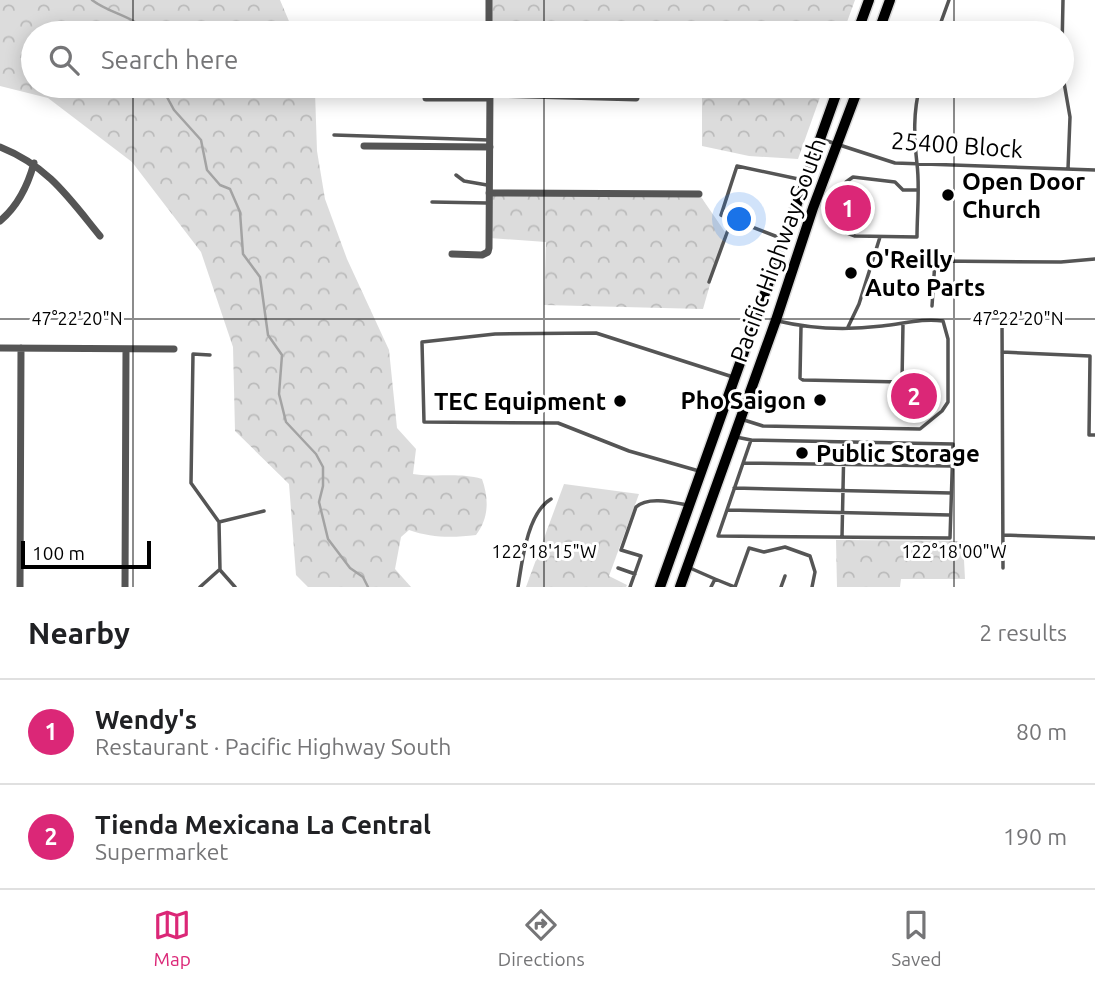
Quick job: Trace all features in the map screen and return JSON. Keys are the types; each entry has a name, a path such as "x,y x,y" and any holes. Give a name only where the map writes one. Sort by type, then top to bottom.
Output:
{"main road":[{"path":"861,21 869,0"},
{"path":"882,21 890,0"},
{"name":"Pacific Highway South","path":"660,587 835,98"},
{"name":"Pacific Highway South","path":"680,587 776,320 813,208 855,98"}],"street":[{"path":"489,0 489,21"},
{"path":"452,254 482,255 488,252 490,98"},
{"path":"364,146 490,144"},
{"path":"0,147 34,163 55,181 100,236"},
{"path":"0,221 12,209 24,190 34,163"},
{"path":"489,189 699,194"},
{"path":"0,348 174,349"},
{"path":"20,587 21,348"},
{"path":"125,587 126,349"}],"lane":[{"path":"941,21 949,0"},
{"path":"1063,0 1063,21"},
{"path":"917,190 903,190 895,182 853,177 846,182 834,228 862,237 916,237 917,190 917,164 914,146 918,98"},
{"path":"1067,98 1070,117 1068,170"},
{"path":"334,135 490,144"},
{"name":"25400 Block","path":"820,139 895,163 1095,170"},
{"path":"784,240 721,215 737,166 805,181"},
{"path":"456,175 489,189"},
{"path":"432,202 489,202"},
{"path":"709,282 732,219"},
{"path":"848,327 859,304 880,237"},
{"path":"932,306 935,261 1060,262 1095,259"},
{"path":"740,418 763,426 920,429 942,411 948,402 947,329 943,321 930,320 877,327 801,327 776,320"},
{"path":"1002,320 1003,568"},
{"path":"801,327 800,378 803,380 902,382 903,323"},
{"path":"702,471 629,451 558,423 424,422 422,342 495,334 596,333 735,378"},
{"path":"1002,352 1090,356 1089,435 1095,435"},
{"path":"210,355 193,354 191,483 219,522 220,570 235,587"},
{"path":"734,437 751,440 953,444 950,538 718,536 751,440"},
{"path":"842,537 844,442"},
{"path":"743,463 952,466"},
{"path":"734,488 951,493"},
{"path":"518,587 521,559 531,530 540,508 551,499"},
{"path":"630,587 641,556 621,550 636,507 641,502 648,501 690,505"},
{"path":"727,510 950,515"},
{"path":"219,522 264,511"},
{"path":"1003,535 1095,538"},
{"path":"687,568 696,569 735,587 749,548 764,552 785,547 810,556 815,572 812,587"},
{"path":"618,568 635,574"},
{"path":"200,587 220,570"},
{"path":"781,587 785,576"},
{"path":"711,587 715,579"}],"green space":[{"path":"0,0 280,0 289,21 21,21 21,91 0,86"},
{"path":"489,0 855,0 847,21 489,21"},
{"path":"48,98 315,98 317,151 325,199 347,259 389,350 397,428 416,449 413,474 482,479 486,494 485,515 476,535 442,537 409,530 401,537 395,569 411,587 308,587 296,575 289,484 235,431 233,347 201,252 132,162"},
{"path":"702,98 820,98 798,159 749,156 702,146"},
{"path":"489,193 699,194 725,232 703,309 544,305 546,242 489,238"},
{"path":"564,484 639,494 609,576 627,585 626,587 526,587"},
{"path":"836,540 963,541 965,579 901,579 900,587 837,587"}],"waterway":[{"path":"92,0 133,21"},
{"path":"168,98 174,110 201,140 207,170 220,185 230,189 240,212 243,254 260,277 268,335 282,355 279,394 286,422 316,454 323,467 323,486 319,502 328,539 350,568 363,577 368,587"}],"place":[{"name":"Open Door Church","path":"948,195"},
{"name":"Wendy's","path":"848,208"},
{"name":"O'Reilly Auto Parts","path":"851,273"},
{"name":"Tienda Mexicana La Central","path":"914,396"},
{"name":"Pho Saigon","path":"820,400"},
{"name":"TEC Equipment","path":"620,401"},
{"name":"Public Storage","path":"802,453"}]}
